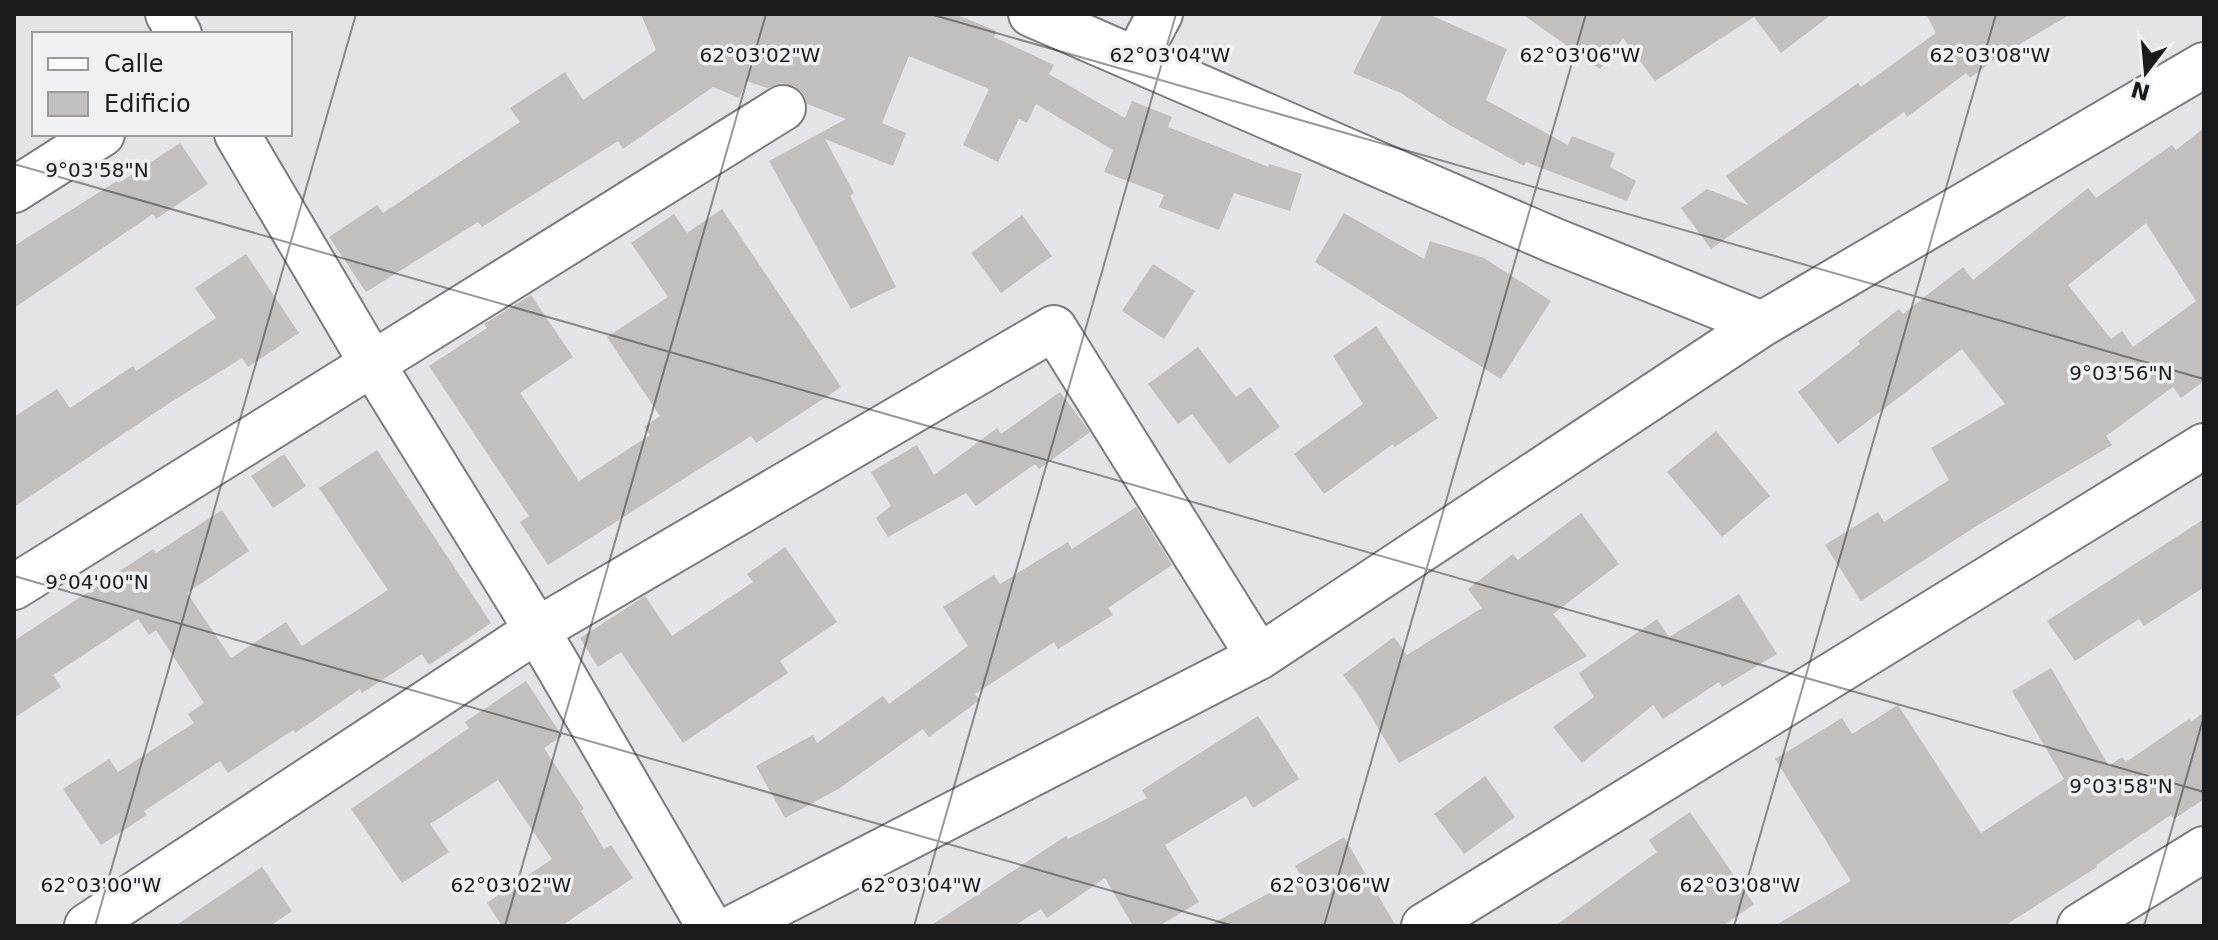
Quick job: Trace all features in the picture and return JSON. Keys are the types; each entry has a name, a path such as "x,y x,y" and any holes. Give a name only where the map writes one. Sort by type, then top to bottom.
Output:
{"street":[{"path":"168,14 178,32"},
{"path":"1031,14 1555,241 1762,324"},
{"path":"1136,59 1160,14"},
{"path":"736,926 1259,657 1762,324 2204,65"},
{"path":"14,587 783,108"},
{"path":"14,190 99,136"},
{"path":"238,136 373,365 537,630 709,926"},
{"path":"87,926 537,630 1054,328 1259,657"},
{"path":"1424,926 2204,446"},
{"path":"2080,926 2204,849"}],"building":[{"path":"641,14 955,14 996,31 994,37 1054,65 1049,74 1125,118 1132,101 1172,117 1168,127 1268,167 1269,164 1302,174 1290,211 1234,193 1219,230 1159,207 1164,195 1104,172 1113,150 1036,104 1027,123 1019,119 998,162 963,145 989,89 909,56 882,123 906,133 893,166 825,139 854,193 850,196 896,287 851,309 769,161 846,119 807,104 804,94 794,86 781,83 767,88 747,81 739,98 713,87 623,149 618,141 482,227 478,222 366,292 329,237 377,205 383,213 520,122 510,108 565,72 583,100 656,50"},
{"path":"1383,14 1428,14 1507,49 1486,100 1568,145 1572,136 1615,153 1610,167 1636,181 1627,201 1526,162 1524,166 1448,124 1401,93 1353,73"},
{"path":"1522,14 1832,14 1781,53 1754,17 1655,81 1623,38 1600,69"},
{"path":"1926,14 2071,14 1998,57 1970,78 1966,73 1907,117 1904,112 1711,249 1681,208 1707,189 1748,205 1726,176 1858,83 1861,87 1936,33"},
{"path":"2204,128 2204,381 2181,398 2173,387 2106,436 2112,445 1978,525 1861,601 1825,545 1878,512 1884,522 1949,480 1931,448 2005,404 1962,349 1838,444 1798,392 1899,309 1903,314 1963,267 1973,280 2088,188 2096,198 2172,145 2176,150","holes":["2146,223 2196,301 2133,347 2122,331 2111,339 2068,285"]},
{"path":"180,143 208,184 156,219 153,214 14,308 14,246"},
{"path":"722,209 841,387 756,443 751,436 548,565 520,522 529,516 429,366 487,328 484,324 531,295 573,357 520,393 579,481 650,435 644,427 660,416 607,337 668,297 631,243 674,214 687,233"},
{"path":"1344,213 1424,259 1430,241 1484,258 1551,301 1501,379 1315,262"},
{"path":"1022,215 1052,256 1001,293 971,253"},
{"path":"246,254 299,333 248,367 242,358 14,507 14,417 57,389 70,408 133,366 136,371 216,318 195,288"},
{"path":"1153,264 1195,291 1164,339 1122,311"},
{"path":"1376,326 1438,418 1395,447 1393,444 1324,494 1294,454 1363,404 1333,356"},
{"path":"1198,347 1236,397 1250,387 1280,427 1229,464 1192,414 1178,424 1148,384"},
{"path":"1060,392 1090,432 1039,469 1035,464 976,506 966,493 888,537 876,518 891,506 871,472 917,445 934,475 997,428 1001,434"},
{"path":"1716,431 1770,496 1722,537 1667,472"},
{"path":"377,450 491,623 429,665 422,654 362,693 360,689 228,773 220,761 144,811 147,815 101,845 63,789 109,759 118,772 194,723 188,714 204,703 156,630 149,635 138,619 53,675 61,687 14,718 14,641 153,549 156,553 222,510 249,551 187,593 231,658 286,622 302,646 388,590 319,488"},
{"path":"284,454 306,486 273,508 251,476"},
{"path":"1136,507 1172,565 1108,608 1113,615 1058,649 1054,642 975,694 980,700 929,737 923,729 840,788 785,818 756,766 813,735 817,743 883,696 889,704 968,646 943,607 994,575 1000,584 1068,542 1072,549"},
{"path":"1581,513 1619,564 1553,614 1587,656 1399,763 1343,675 1394,637 1407,655 1482,608 1468,589 1513,554 1518,560"},
{"path":"2204,519 2204,587 2144,626 2139,619 2075,661 2047,621"},
{"path":"785,547 837,622 780,661 788,673 683,743 621,652 598,667 580,638 645,596 672,636 753,582 747,574"},
{"path":"1739,594 1777,654 1722,687 1719,682 1663,719 1653,705 1582,763 1553,727 1594,697 1579,673 1657,619 1669,637"},
{"path":"2051,668 2109,766 2122,757 2126,762 2204,712 2204,799 2174,819 2171,815 2004,926 1774,926 1851,881 1775,759 1842,718 1852,734 1898,705 1981,833 2064,779 2012,691"},
{"path":"526,681 562,736 544,748 584,809 581,811 604,849 611,845 633,878 561,926 502,926 487,903 552,859 498,780 430,824 449,852 402,883 351,809 469,728 465,722"},
{"path":"1258,716 1299,779 1253,808 1246,796 1165,845 1199,902 1159,926 1133,926 1105,878 1047,918 1041,909 1014,926 930,926 1066,836 1068,839 1147,798 1142,790"},
{"path":"1485,776 1515,817 1464,854 1434,814"},
{"path":"1690,812 1754,904 1723,926 1555,926 1657,852 1649,840"},
{"path":"1344,837 1396,926 1208,926 1301,876 1295,866"},
{"path":"262,867 292,911 270,926 175,926"}]}
